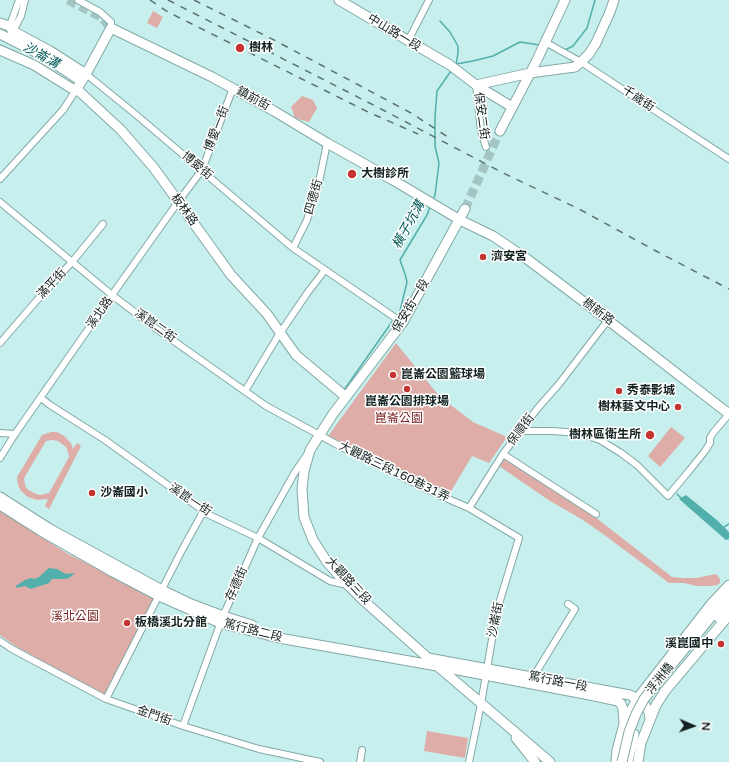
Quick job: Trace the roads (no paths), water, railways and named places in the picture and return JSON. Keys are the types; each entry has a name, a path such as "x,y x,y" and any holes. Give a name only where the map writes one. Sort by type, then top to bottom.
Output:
{"street":[{"path":"6,30 19,0"},
{"path":"6,30 21,16 25,0"},
{"name":"鎮前街","path":"78,0 100,12 111,22 111,28 233,88 274,110 327,143 460,220"},
{"name":"中山路一段","path":"339,0 452,67 476,85 512,107"},
{"path":"408,41 429,0"},
{"path":"500,131 565,0"},
{"path":"476,85 530,73 575,67 588,54 596,43 614,0"},
{"path":"0,179 62,110 84,78 111,28"},
{"name":"博愛街","path":"6,30 45,57 84,78 134,113 293,248 402,322"},
{"name":"千歲街","path":"544,45 555,47 581,62 729,159"},
{"name":"板林路","path":"0,50 34,66 80,92 121,130 154,168 231,275 267,314 296,354 346,396"},
{"name":"保安二街","path":"476,85 481,131 486,147"},
{"name":"博愛一街","path":"202,170 233,88"},
{"name":"四德街","path":"293,248 307,220 318,187 327,143"},
{"name":"溪北路","path":"0,458 15,434 112,295 202,170"},
{"name":"溪崑二街","path":"0,202 112,295 154,326 266,406 320,435"},
{"name":"保安街一段","path":"346,396 402,322 465,209"},
{"name":"樹新路","path":"460,220 493,236 527,259 729,414"},
{"name":"滿平街","path":"0,343 72,262 103,224"},
{"path":"245,391 280,333 325,270"},
{"name":"保順街","path":"596,514 503,454 608,320"},
{"name":"大觀路三段","path":"346,396 310,450 304,471 302,490 304,516 313,540 327,562 348,585 437,666 550,762"},
{"name":"溪崑一街","path":"41,398 105,440 203,512 258,538 330,581 348,585"},
{"path":"521,431 579,433 600,440 637,465 668,496 705,451 710,443 710,438 713,433 729,414"},
{"path":"0,433 15,434"},
{"name":"大觀路三段160巷31弄","path":"320,435 347,450 469,508 519,538"},
{"name":"存德街","path":"183,726 222,620 258,538 295,472 310,450"},
{"path":"469,508 503,454"},
{"name":"篤行路二段","path":"0,497 50,529 161,593"},
{"name":"篤行路二段","path":"0,505 40,531 113,572 161,593 191,604 222,620 279,638 437,666"},
{"path":"106,699 203,512"},
{"name":"沙崙街","path":"469,762 499,603 519,538"},
{"path":"610,762 611,748 637,698 703,614 729,585"},
{"path":"703,614 729,595"},
{"path":"638,762 641,743 656,705 726,610 729,595"},
{"path":"532,677 575,609 568,604"},
{"name":"浮洲橋","path":"622,762 629,732 644,699 726,610"},
{"name":"篤行路二段","path":"222,620 333,643 428,658"},
{"name":"金門街","path":"0,641 12,649 106,699 183,726 259,749 320,762"},
{"name":"篤行路一段","path":"428,658 618,701 623,709 624,724 616,762"},
{"name":"篤行路一段","path":"437,666 532,677 626,694 637,698"},
{"name":"浮洲橋","path":"628,762 634,734 645,709 671,670"},
{"path":"637,698 645,705 649,712 650,719"},
{"path":"643,762 656,705"},
{"name":"大觀路三段","path":"503,723 536,762"},
{"path":"360,762 362,750"}],"water":[{"path":"686,495 729,532 729,539 726,540 679,499"},
{"path":"49,568 57,569 66,574 75,573 69,578 52,579 49,583 31,589 25,586 15,588 25,580 39,577"}],"waterway":[{"path":"563,50 573,46 587,28 595,0"},
{"path":"440,21 450,32 458,46 456,65"},
{"path":"456,64 493,56 520,42 540,45"},
{"name":"沙崙溝","path":"0,45 33,60"},
{"name":"橫子坑溝","path":"433,200 439,163 435,146 437,91 451,71"},
{"name":"橫子坑溝","path":"396,316 400,311 407,282 400,260 427,215 430,207"},
{"name":"橫子坑溝","path":"344,390 394,319"},
{"path":"677,494 682,499"},
{"path":"724,527 729,524"}],"tunnel":[{"path":"68,0 101,17 111,28"},
{"path":"465,209 500,131"}],"railway":[{"path":"150,0 168,12 368,112 418,134"},
{"path":"168,0 503,173 579,209 729,289"},
{"path":"194,0 276,41 411,113 451,139"}],"place":[{"name":"樹林","path":"240,48"},
{"name":"大樹診所","path":"352,174"},
{"name":"濟安宮","path":"483,257"},
{"name":"崑崙公園籃球場","path":"393,375"},
{"name":"崑崙公園排球場","path":"407,389"},
{"name":"秀泰影城","path":"619,391"},
{"name":"樹林藝文中心","path":"678,407"},
{"name":"樹林區衛生所","path":"650,435"},
{"name":"沙崙國小","path":"92,493"},
{"name":"板橋溪北分館","path":"127,623"},
{"name":"溪崑國中","path":"721,644"}],"park label":[{"name":"崑崙公園","path":"399,419"},
{"name":"溪北公園","path":"75,617"}]}
